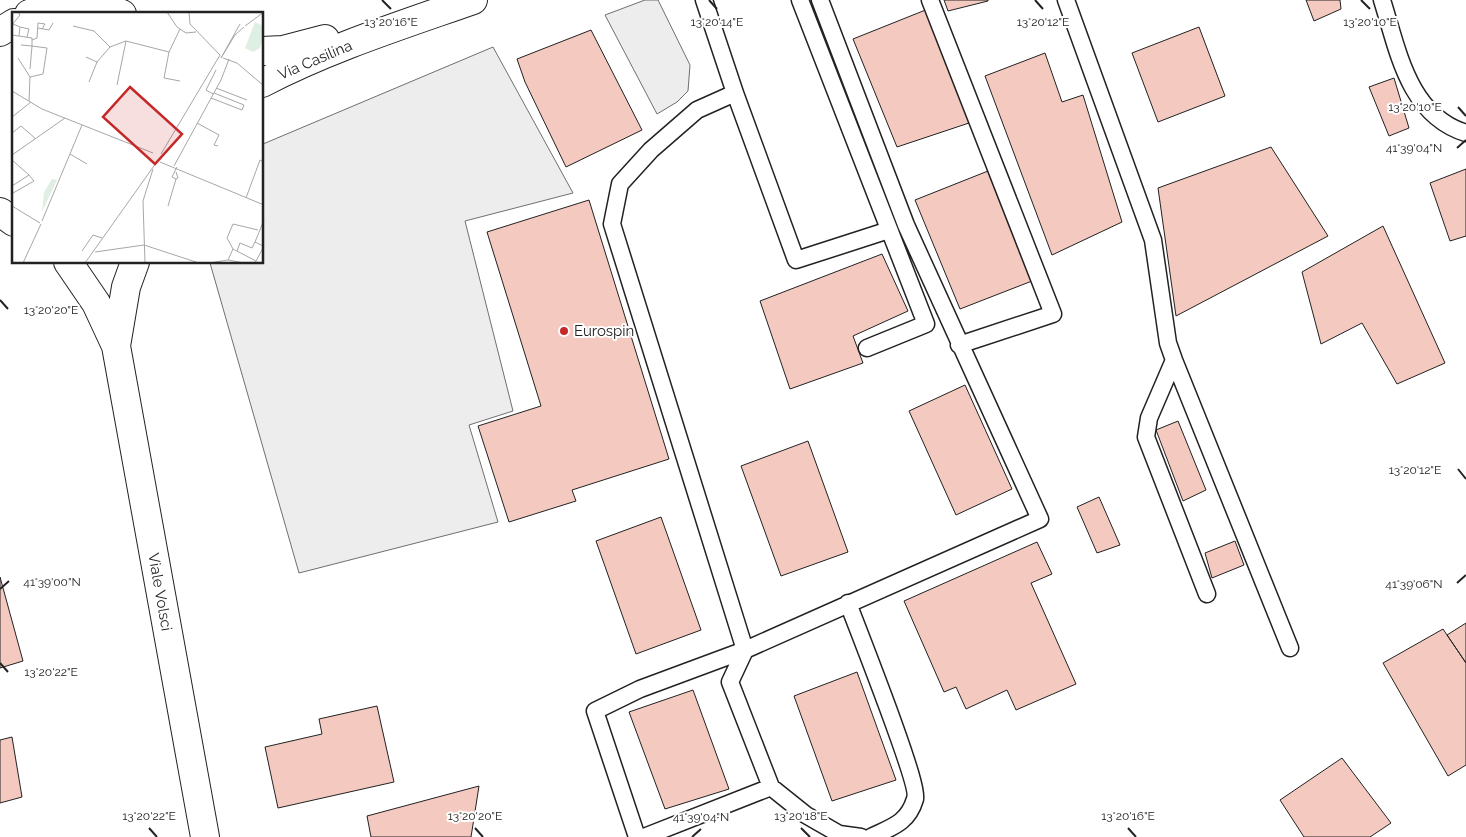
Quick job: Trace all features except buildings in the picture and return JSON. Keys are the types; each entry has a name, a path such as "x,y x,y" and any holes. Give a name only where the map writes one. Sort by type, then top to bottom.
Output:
{"main road":[{"path":"16,12 24,0"},
{"name":"Via Casilina","path":"264,82 293,67 395,27 473,0"},
{"path":"37,12 71,4 113,7"},
{"name":"Via Casilina","path":"264,51 283,50 343,34 395,27"},
{"path":"0,212 12,221"},
{"name":"Viale Volsci","path":"69,264 96,303 116,346 205,837"},
{"name":"Viale Volsci","path":"116,346 126,287 134,264"}],"lane":[{"path":"704,0 735,93 796,260 889,230"},
{"path":"800,0 926,324 867,348"},
{"path":"638,837 595,711 640,689 745,650 1040,519 959,345 906,225 820,0"},
{"path":"930,0 1053,314 959,345"},
{"path":"1066,0 1153,240 1160,295 1174,360 1290,648"},
{"path":"1382,0 1409,84 1418,99 1432,114 1466,134"},
{"path":"735,93 697,110 651,150 620,184 612,224 745,650 730,682 771,787 806,816 839,834 861,837"},
{"path":"1174,360 1150,418 1146,437 1207,594"},
{"path":"848,604 907,762 916,797 908,817 893,827 871,837"},
{"path":"644,837 771,787"}],"shaded area":[{"path":"645,0 658,0 690,65 688,91 677,102 657,114 605,15"},
{"path":"493,47 573,193 465,221 513,411 469,425 498,522 299,573 210,264 264,264 264,144"}],"place":[{"name":"Eurospin","path":"564,331"}]}
